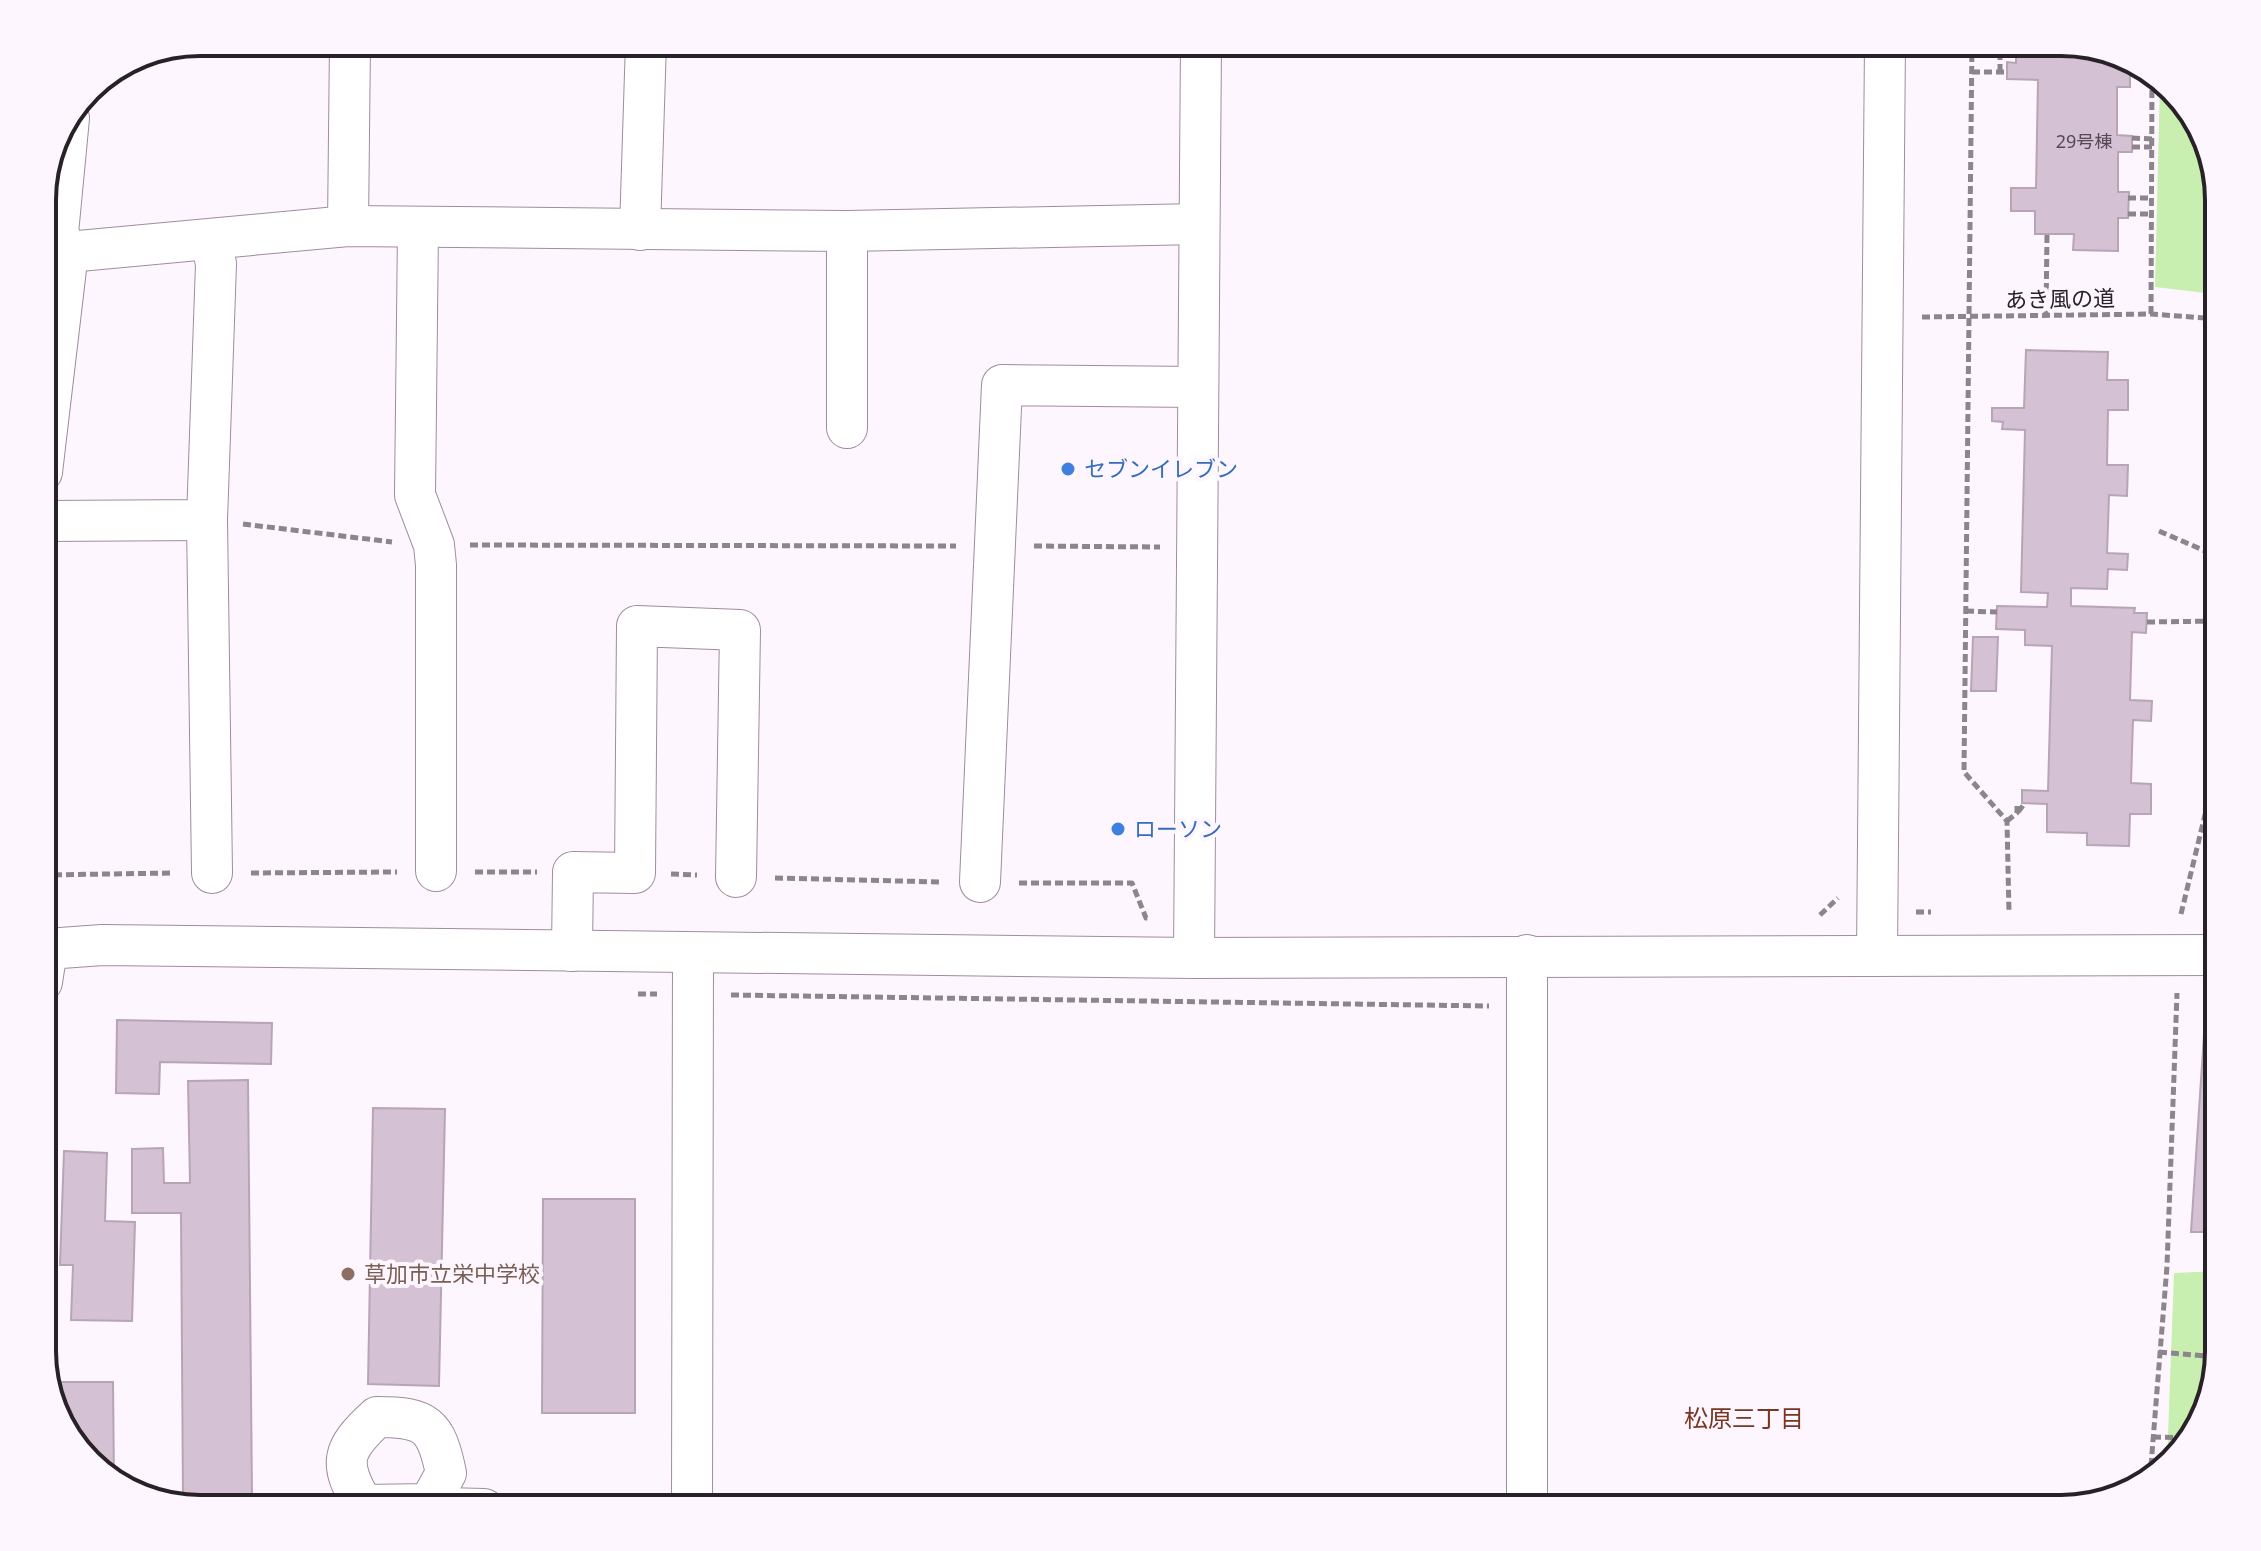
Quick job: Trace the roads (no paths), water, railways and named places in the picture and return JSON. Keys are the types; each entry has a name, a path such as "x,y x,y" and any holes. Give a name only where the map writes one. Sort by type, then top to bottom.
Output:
{"street":[{"path":"348,226 350,56"},
{"path":"640,230 646,56"},
{"path":"1194,958 1201,56"},
{"path":"1877,956 1885,56"},
{"path":"56,354 68,252 58,233 57,187"},
{"path":"68,252 348,226 847,231 1199,224"},
{"path":"418,229 415,495 434,545 436,871"},
{"path":"847,231 847,428"},
{"path":"211,239 216,264 207,520 212,873"},
{"path":"980,882 1002,385 1198,387"},
{"path":"56,521 207,520"},
{"path":"572,951 573,872 635,873 637,626 740,630 736,877"},
{"path":"56,956 102,945 1194,958 2205,955"},
{"path":"692,1495 693,953"},
{"path":"1527,955 1527,1495"}],"place":[{"name":"セブンイレブン","path":"1068,469"},
{"name":"ローソン","path":"1118,829"},
{"name":"草加市立栄中学校","path":"348,1274"}],"district":[{"name":"松原三丁目","path":"1744,1419"}]}
